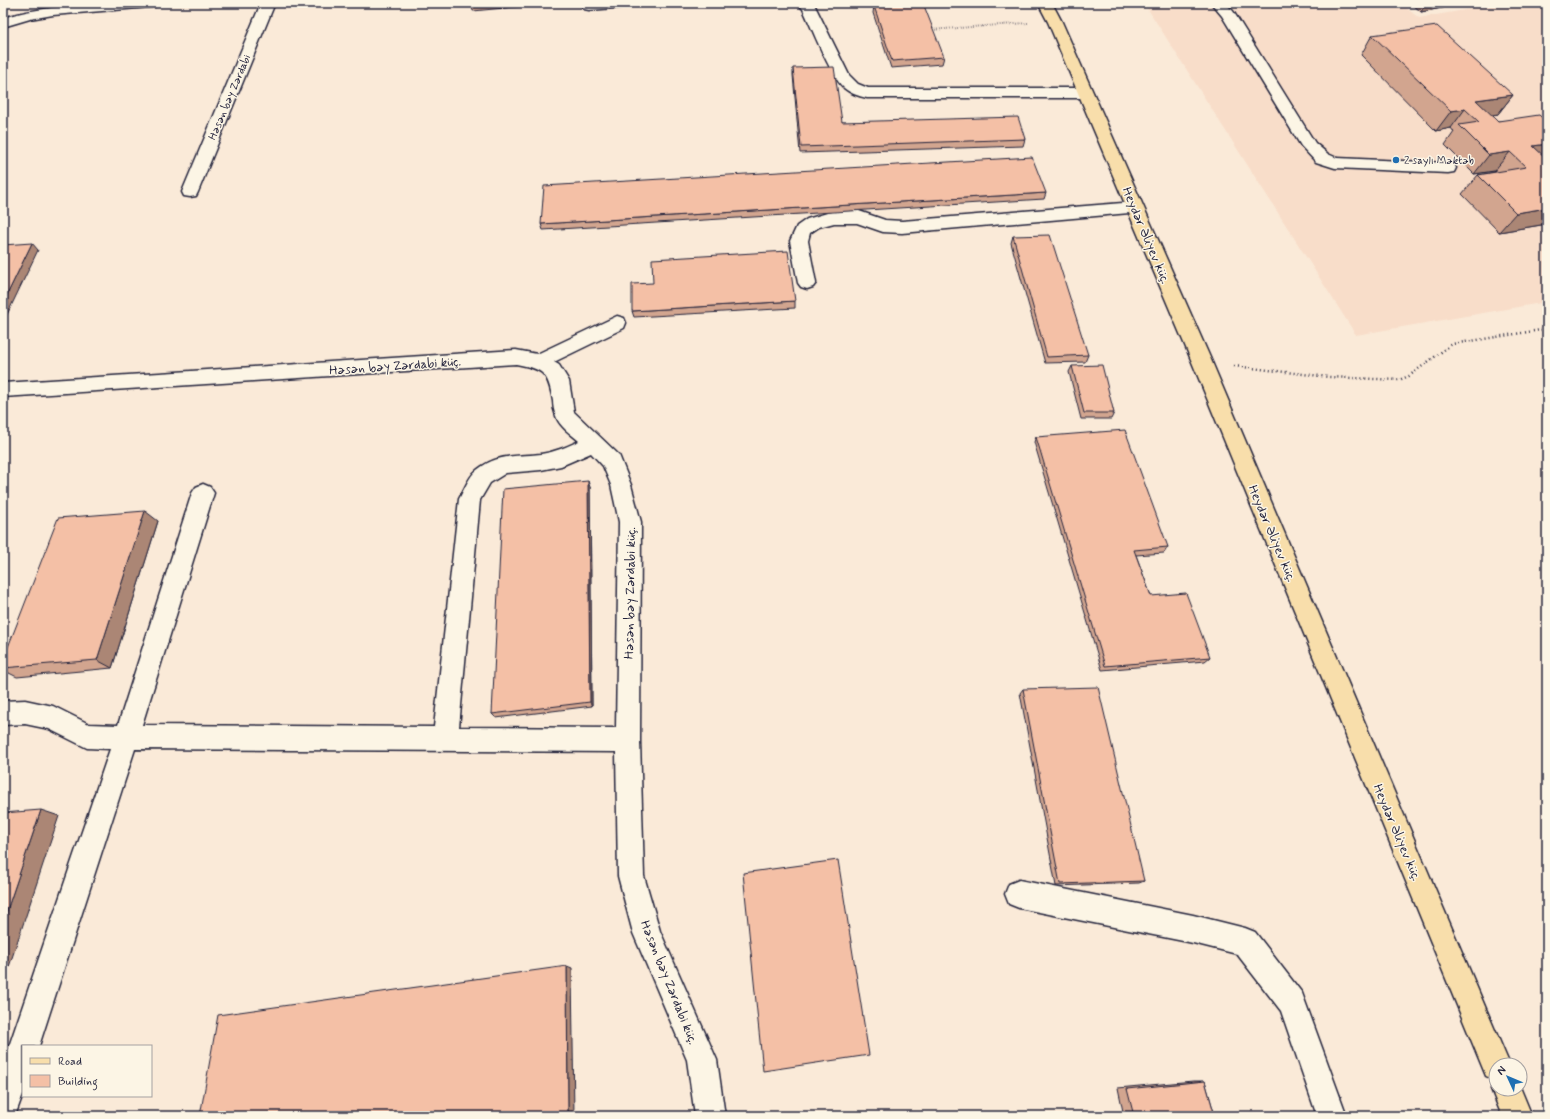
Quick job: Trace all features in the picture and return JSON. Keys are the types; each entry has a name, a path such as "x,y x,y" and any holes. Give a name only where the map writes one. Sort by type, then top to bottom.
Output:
{"main road":[{"name":"Heydər Əliyev küç.","path":"1045,3 1055,22 1202,362 1492,1057"},
{"path":"1509,1097 1517,1116"}],"street":[{"path":"3,23 28,15 53,11 151,3"},
{"name":"Həsən bəy Zərdabi","path":"190,192 268,3"},
{"path":"589,6 628,3"},
{"path":"804,3 809,7 842,76 848,85 856,91 867,93 1086,93"},
{"path":"1218,3 1228,14 1309,146 1322,158 1336,163 1448,168"},
{"path":"807,283 799,241 803,230 813,223 834,217 859,217 883,226 902,227 1135,208"},
{"path":"539,361 616,322"},
{"name":"Həsən bəy Zərdabi küç.","path":"3,390 516,357 539,361 552,370 559,381 565,415 612,461 621,485 630,522 628,740 631,876 647,933 702,1060 710,1116"},
{"path":"445,740 470,498 483,477 502,465 541,462 561,458 594,443"},
{"path":"24,1045 126,738 203,493"},
{"path":"3,713 25,712 53,718 87,736 126,738 628,740"},
{"path":"1019,894 1193,929 1245,942 1292,1003 1332,1116"},
{"path":"3,1109 22,1050"}],"path":[{"path":"929,30 1055,22"},
{"path":"1202,362 1329,377 1399,380 1409,376 1452,344 1547,329"}],"shaded area":[{"name":"2 saylı Məktəb","path":"1144,3 1400,3 1419,18 1505,3 1547,3 1547,302 1356,335"}],"building":[{"path":"923,3 944,57 892,61 874,6"},
{"path":"1423,3 1436,3 1425,5"},
{"path":"1437,26 1513,95 1476,100 1498,121 1539,115 1547,122 1547,144 1533,146 1547,159 1547,208 1516,213 1478,175 1526,167 1510,152 1489,155 1459,125 1479,122 1465,109 1451,111 1372,35"},
{"path":"834,67 842,122 1018,117 1025,139 801,147 793,68"},
{"path":"1032,157 1046,193 541,224 544,186"},
{"path":"1050,235 1088,355 1047,357 1013,236"},
{"path":"32,243 3,303 3,245"},
{"path":"788,251 795,301 632,311 632,284 653,283 652,259"},
{"path":"1102,365 1114,413 1084,413 1072,366"},
{"path":"1125,430 1168,547 1134,550 1151,596 1186,593 1210,657 1105,666 1036,437"},
{"path":"588,481 590,702 492,714 503,489"},
{"path":"145,511 97,660 3,668 3,660 58,518"},
{"path":"1098,687 1144,881 1060,884 1023,689"},
{"path":"41,810 3,922 3,813"},
{"path":"838,860 869,1055 763,1071 743,873"},
{"path":"567,966 568,1116 200,1116 218,1015"},
{"path":"1205,1081 1215,1116 1134,1116 1127,1089"}],"place":[{"name":"2 saylı Məktəb","path":"1396,160"}]}
